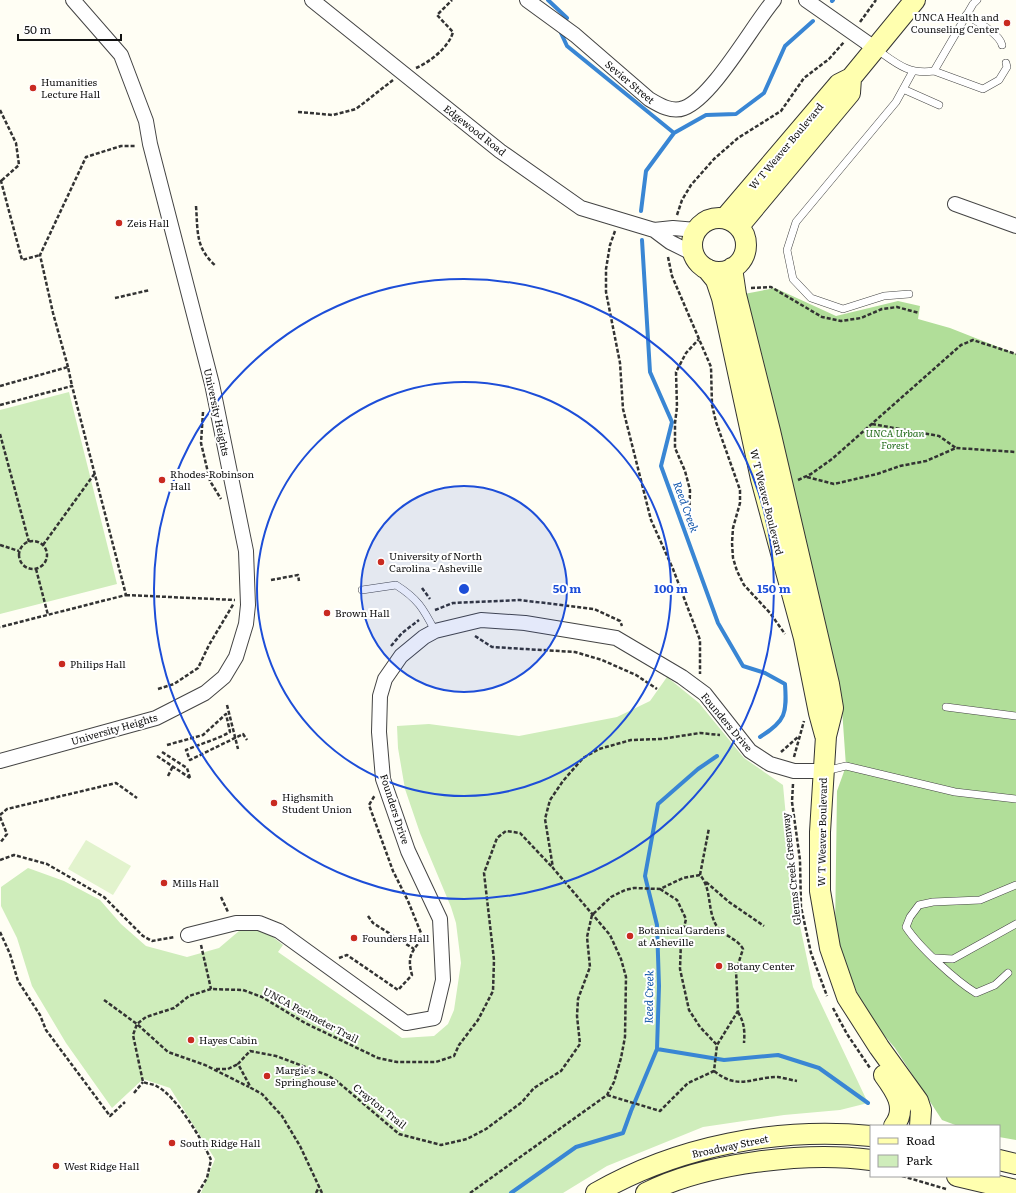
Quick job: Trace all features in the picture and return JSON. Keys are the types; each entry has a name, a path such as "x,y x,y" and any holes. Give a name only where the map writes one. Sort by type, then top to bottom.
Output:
{"main road":[{"name":"W T Weaver Boulevard","path":"732,222 839,84 851,78 915,0"},
{"path":"712,218 732,222 745,237 745,249 741,260 732,268 717,272 707,269 697,261 692,253 693,238 696,230 700,225 712,218"},
{"name":"W T Weaver Boulevard","path":"732,268 736,295 770,431 829,684 833,708 826,736 823,771 820,832 820,891 830,948 836,1001 898,1097 900,1107 898,1120 895,1125"},
{"name":"W T Weaver Boulevard","path":"707,269 716,280 722,298 760,479 804,638 819,713 826,736"},
{"name":"W T Weaver Boulevard","path":"836,1001 879,1047 918,1101 921,1110 920,1125"},
{"name":"Broadway Street","path":"596,1193 646,1169 693,1152 727,1144 793,1135 870,1136"},
{"name":"Broadway Street","path":"646,1193 681,1179 719,1169 760,1162 805,1156 844,1156 870,1160"},
{"path":"1000,1160 1016,1164"},
{"path":"949,1182 1016,1190"}],"street":[{"name":"University Heights","path":"0,761 156,718 205,693 224,676 236,656 246,624 248,605 246,551 212,384 150,144 146,121 121,55 74,0"},
{"name":"Edgewood Road","path":"312,0 500,151 581,208 654,230 670,242 692,253"},
{"name":"Sevier Street","path":"527,0 575,35 649,99 661,106 673,110 683,108 696,101 710,86 725,69 774,0"},
{"path":"806,0 876,49"},
{"path":"955,204 1016,226"},
{"name":"Edgewood Road","path":"654,230 673,228 696,230"},
{"name":"Founders Drive","path":"193,934 236,923 259,923 279,931 406,1023 434,1018 443,980 440,919 408,851 383,779 379,732 380,696 385,679 401,656 424,637 439,630 481,620 525,623 616,638 682,676 705,694 750,751 770,764 794,771 823,771"}],"lane":[{"path":"934,71 966,15 977,0"},
{"path":"966,15 988,28 1002,45"},
{"path":"876,49 903,68 921,73 934,71 983,89 999,80 1007,67 1006,63"},
{"path":"909,294 884,296 843,309 812,298 793,279 787,250 796,222 896,102 913,71"},
{"path":"903,89 939,106"},
{"path":"362,590 396,585 414,596 439,630"},
{"path":"946,708 1016,716"},
{"path":"823,771 846,766 900,777 955,792 1016,800"},
{"path":"1008,973 995,985 976,993 964,985 914,939 906,927 910,917 919,905 933,902 980,900 1016,885"},
{"path":"935,958 953,959 1016,924"}],"path":[{"path":"424,64 451,40 453,32 437,15 452,0"},
{"path":"858,25 876,0"},
{"path":"298,112 333,115 356,109 396,78"},
{"path":"0,110 16,142 19,164 1,181 22,260 40,255"},
{"path":"126,595 68,366 53,313 40,255 86,157 122,146 135,146"},
{"path":"196,206 199,243 208,259 216,266"},
{"path":"619,219 610,245 606,269 606,292 620,363 623,409 651,520 673,570 700,640 701,680 695,676"},
{"path":"115,298 150,290"},
{"path":"689,529 690,490 685,471 675,448 675,423 677,407 676,372 686,353 699,339"},
{"path":"1016,354 973,340 961,345 832,459 807,477 834,484 877,474 900,466 926,461 956,448 1016,452"},
{"path":"0,386 68,366"},
{"path":"0,404 72,386"},
{"path":"203,407 201,443 210,481 223,506"},
{"path":"872,424 939,436 956,448"},
{"path":"0,434 29,542"},
{"path":"43,545 94,472"},
{"path":"36,541 43,545 47,557 43,565 36,569 31,569 22,565 19,552 25,544 36,541"},
{"path":"0,545 19,552"},
{"path":"36,569 48,615"},
{"path":"271,580 298,575 299,581"},
{"path":"422,588 436,609 439,630"},
{"path":"158,689 174,684 198,668 208,646 236,600 236,593"},
{"path":"0,627 126,595 236,600"},
{"path":"393,652 391,645 402,633 436,609 453,603 486,600 534,601 594,609 620,621 624,631"},
{"path":"473,634 492,647 575,652 602,660 636,675 657,689"},
{"path":"227,705 238,749"},
{"path":"167,745 203,735 226,714 230,732 186,750 190,760 244,734 247,740"},
{"path":"553,868 545,819 550,800 563,780 583,758 599,749 631,740 661,739 700,733 738,737"},
{"path":"776,753 782,752 800,735"},
{"path":"157,756 190,778 187,768 162,752"},
{"path":"168,776 173,766"},
{"name":"Glenns Creek Greenway","path":"794,771 792,802 800,860 801,907 813,957 836,1001 846,1034 870,1069"},
{"path":"0,843 7,834 0,816 7,809 116,783 137,798"},
{"path":"334,961 347,955 398,990 412,975 408,961 414,949 423,938 393,871 369,805 376,791"},
{"path":"700,875 709,828"},
{"name":"UNCA Perimeter Trail","path":"137,1024 146,1016 174,1008 189,996 211,989 243,990 262,997 305,1023 378,1058 397,1062 436,1062 454,1056 459,1045 478,1020 492,991 494,960 484,873 497,838 506,831 520,833 553,868 610,936 621,959 626,977 625,1037 616,1076 607,1095"},
{"path":"0,860 14,855 47,864 104,897 143,936 152,941 193,934 211,989"},
{"path":"700,875 728,902 764,926"},
{"path":"592,915 611,897 634,888 660,889 683,878 700,875"},
{"path":"706,881 716,924 725,935 740,943 743,949 736,971 738,1011 743,1021 744,1043"},
{"path":"660,889 677,900 686,919 681,941 680,969 688,1010 700,1027 717,1044"},
{"path":"221,897 228,912 232,912"},
{"name":"Crayton Trail","path":"238,1064 250,1051 276,1056 332,1078 399,1134 441,1145 466,1139 486,1128 522,1102 534,1088 561,1071 580,1044 577,1016 578,999 590,967 587,937 592,915"},
{"path":"368,916 374,922 414,949"},
{"path":"0,932 10,954 18,981 40,1015 46,1030 110,1116 125,1102"},
{"path":"104,1000 137,1024 168,1052 214,1069 262,1094 282,1116 300,1146 322,1193"},
{"path":"714,1071 717,1044 738,1011"},
{"path":"137,1024 133,1035 143,1082"},
{"path":"214,1069 228,1069 238,1064 250,1088"},
{"path":"470,1193 607,1095 648,1109 660,1111 688,1083 714,1071"},
{"path":"714,1071 725,1080 742,1082 778,1077 797,1081"},
{"path":"134,1092 143,1082"},
{"path":"143,1082 158,1086 170,1095 207,1151 211,1160 211,1167 207,1178 198,1193"},
{"path":"910,1177 949,1182"},
{"path":"316,1193 319,1186"}],"green space":[{"name":"UNCA Urban Forest","path":"775,288 836,316 898,301 920,306 918,319 950,328 1016,354 1016,1140 1000,1137 1000,1125 955,1125 942,1120 895,1048 867,1015 848,972 835,932 837,791 846,766 841,695 787,510 744,294"},
{"path":"69,392 117,584 0,614 0,410"},
{"name":"Botanical Gardens at Asheville","path":"667,677 699,703 744,758 783,785 793,893 813,987 868,1103 840,1110 784,1115 703,1127 607,1166 563,1193 201,1193 215,1159 170,1088 143,1079 112,1108 66,1043 32,986 17,938 1,906 1,887 28,868 64,881 100,900 121,924 146,946 187,957 219,948 239,931 254,928 268,933 283,945 278,952 402,1038 434,1036 448,1024 454,1010 461,963 456,923 451,907 420,833 405,789 398,748 397,726 429,724 519,736 617,717 650,701"},
{"path":"86,840 131,866 113,895 68,869"}],"waterway":[{"path":"548,0 567,18"},
{"name":"Reed Creek","path":"641,211 646,171 674,133 706,115 736,114 764,93 785,46 813,21"},
{"path":"561,33 567,46 674,133"},
{"name":"Reed Creek","path":"642,240 650,372 672,422 661,466 718,623 743,666 765,673 785,684 786,702 783,715 775,726 760,737"},
{"name":"Reed Creek","path":"511,1193 576,1147 623,1133 657,1049 659,986 657,925 645,876 658,804 698,769 717,756"},
{"path":"657,1049 724,1060 778,1055 819,1068 868,1103"}],"place":[{"name":"UNCA Health and Counseling Center","path":"1007,23"},
{"name":"Humanities Lecture Hall","path":"33,88"},
{"name":"Zeis Hall","path":"119,223"},
{"name":"Rhodes-Robinson Hall","path":"162,480"},
{"name":"University of North Carolina - Asheville","path":"381,562"},
{"name":"Brown Hall","path":"327,613"},
{"name":"Philips Hall","path":"62,664"},
{"name":"Highsmith Student Union","path":"274,803"},
{"name":"Mills Hall","path":"164,883"},
{"name":"Botanical Gardens at Asheville","path":"630,936"},
{"name":"Founders Hall","path":"354,938"},
{"name":"Botany Center","path":"719,966"},
{"name":"Hayes Cabin","path":"191,1040"},
{"name":"Margie's Springhouse","path":"267,1076"},
{"name":"South Ridge Hall","path":"172,1143"},
{"name":"West Ridge Hall","path":"56,1166"}]}
